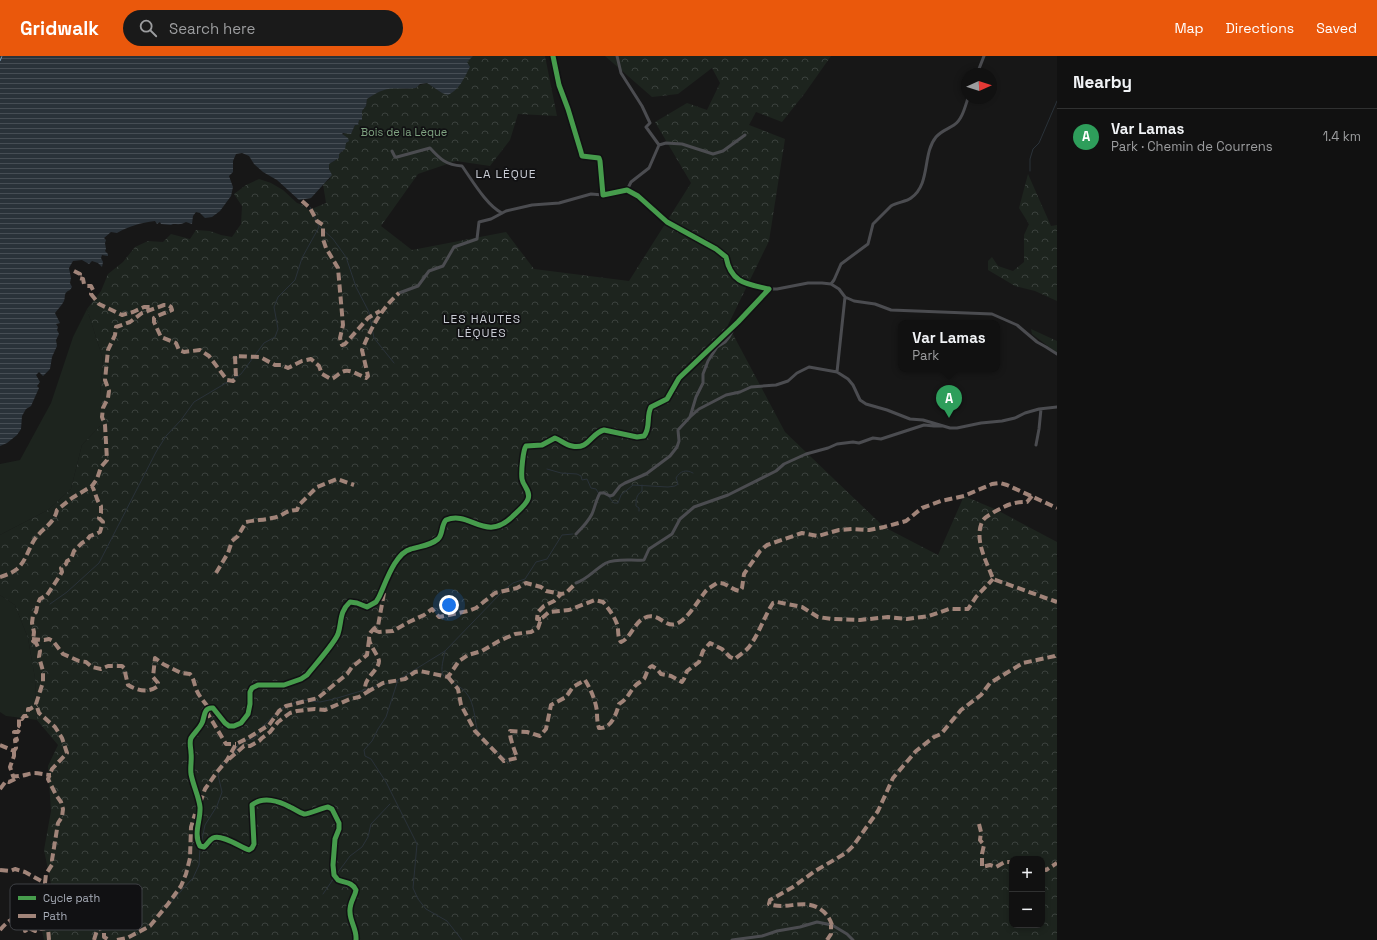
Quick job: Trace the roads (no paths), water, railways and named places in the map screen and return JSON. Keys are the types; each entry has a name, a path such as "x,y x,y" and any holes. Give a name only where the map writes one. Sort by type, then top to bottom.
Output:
{"street":[{"path":"553,56 559,85 582,156 599,158 603,195"},
{"path":"617,56 621,74 642,106 650,123 646,127 659,145"},
{"path":"979,68 984,56"},
{"path":"831,284 841,264 868,244 873,224 891,206 895,203 911,198 918,190 923,181 925,167 935,138 958,121 965,104"},
{"path":"659,145 666,143 682,144 713,154 723,151 745,135"},
{"path":"627,190 631,182 649,168 659,145"},
{"path":"392,151 395,157 397,157 430,148 441,160 449,164 462,166 485,197 497,211 502,213"},
{"path":"399,293 418,286 429,271 443,266 454,247 477,239 479,222 491,219 502,213 532,206 559,203 591,194 603,195 627,190 638,196 667,222 716,249 726,257 732,274 737,279 750,284 769,289 808,283 831,284 845,297 862,303 875,304 891,310 992,314 1018,325 1037,342 1057,354"},
{"path":"356,940 357,934 349,910 356,890 348,883 338,880 334,875 334,850 339,823 332,809 328,807 306,814 300,813 278,802 258,800 252,805 254,844 252,848 248,850 225,838 215,837 211,839 204,847 200,846 196,835 200,804 194,790 190,772 192,752 190,739 202,722 206,710 213,708 225,723 229,726 234,726 241,723 248,714 250,692 252,688 258,685 284,685 301,679 307,675 338,635 340,619 345,607 350,602 367,606 376,602 399,556 410,549 431,544 437,540 446,520 456,518 483,527 491,528 501,526 508,521 525,504 528,498 528,491 522,481 523,451 526,446 542,445 555,438 570,446 581,446 590,441 599,431 604,430 637,437 644,436 647,431 648,412 651,407 667,399 679,378 738,322 769,289"},
{"path":"837,372 845,297"},
{"path":"690,417 696,397 703,383 708,361 718,347 729,337 738,322"},
{"path":"576,534 584,526 592,514 596,500 600,493 610,496 613,495 620,486 646,474 670,456 679,441 678,430 699,409 720,398 751,387 776,385 788,381 797,373 809,367 837,372 850,382 862,403 887,410 910,419 923,420 943,426"},
{"path":"576,583 582,581 606,563 613,561 644,560 649,549 672,534 680,519 694,508 728,495 776,471 784,464 806,454 845,442 859,444 873,438 881,439 924,425 957,428 981,423 1002,421 1015,418 1025,413 1057,407"},
{"path":"1036,444 1041,409"},
{"path":"732,940 762,936 817,922 832,925 847,934 853,940"}],"waterway":[{"path":"1030,171 1030,159 1033,149 1039,143 1057,101"},
{"path":"50,604 67,592 99,563 156,452 166,436 181,420 194,402 241,374 264,343 275,337 278,329 274,307 278,297 295,280 302,258 319,227 310,207"},
{"path":"320,227 333,239 346,257 356,287 369,312 374,338 394,363"},
{"path":"547,469 561,473 577,474 581,476 582,480 587,479 591,488 596,489 599,494"},
{"path":"608,496 614,503 618,503 621,495 633,485 675,486 678,484 676,478 681,472 688,471 693,473"},
{"path":"639,511 639,508 636,506 636,500 637,496 642,491 642,485"},
{"path":"504,590 513,583 525,579 536,562 547,559 562,535 573,534"},
{"path":"201,844 205,825 217,806 222,792 218,775 220,768 235,753 239,742 254,739 263,726 281,709 301,700 320,702 398,680 445,651 501,593"},
{"path":"445,651 442,667 443,675 465,691 470,698 473,707 478,732 488,744 511,764"},
{"path":"398,680 386,717 372,741 364,750 365,756 371,759 386,782 417,844 413,888 418,899 426,909 447,921 462,940"},
{"path":"336,875 350,856 362,847 368,837 371,824 390,804"},
{"path":"171,902 193,878 199,865 200,847"},
{"path":"323,894 334,878"}],"place":[{"name":"Var Lamas","path":"949,418"}],"district":[{"name":"LA LÈQUE","path":"506,174"},
{"name":"LES HAUTES LÈQUES","path":"482,326"}],"park label":[{"name":"Bois de la Lèque","path":"404,132"}]}
